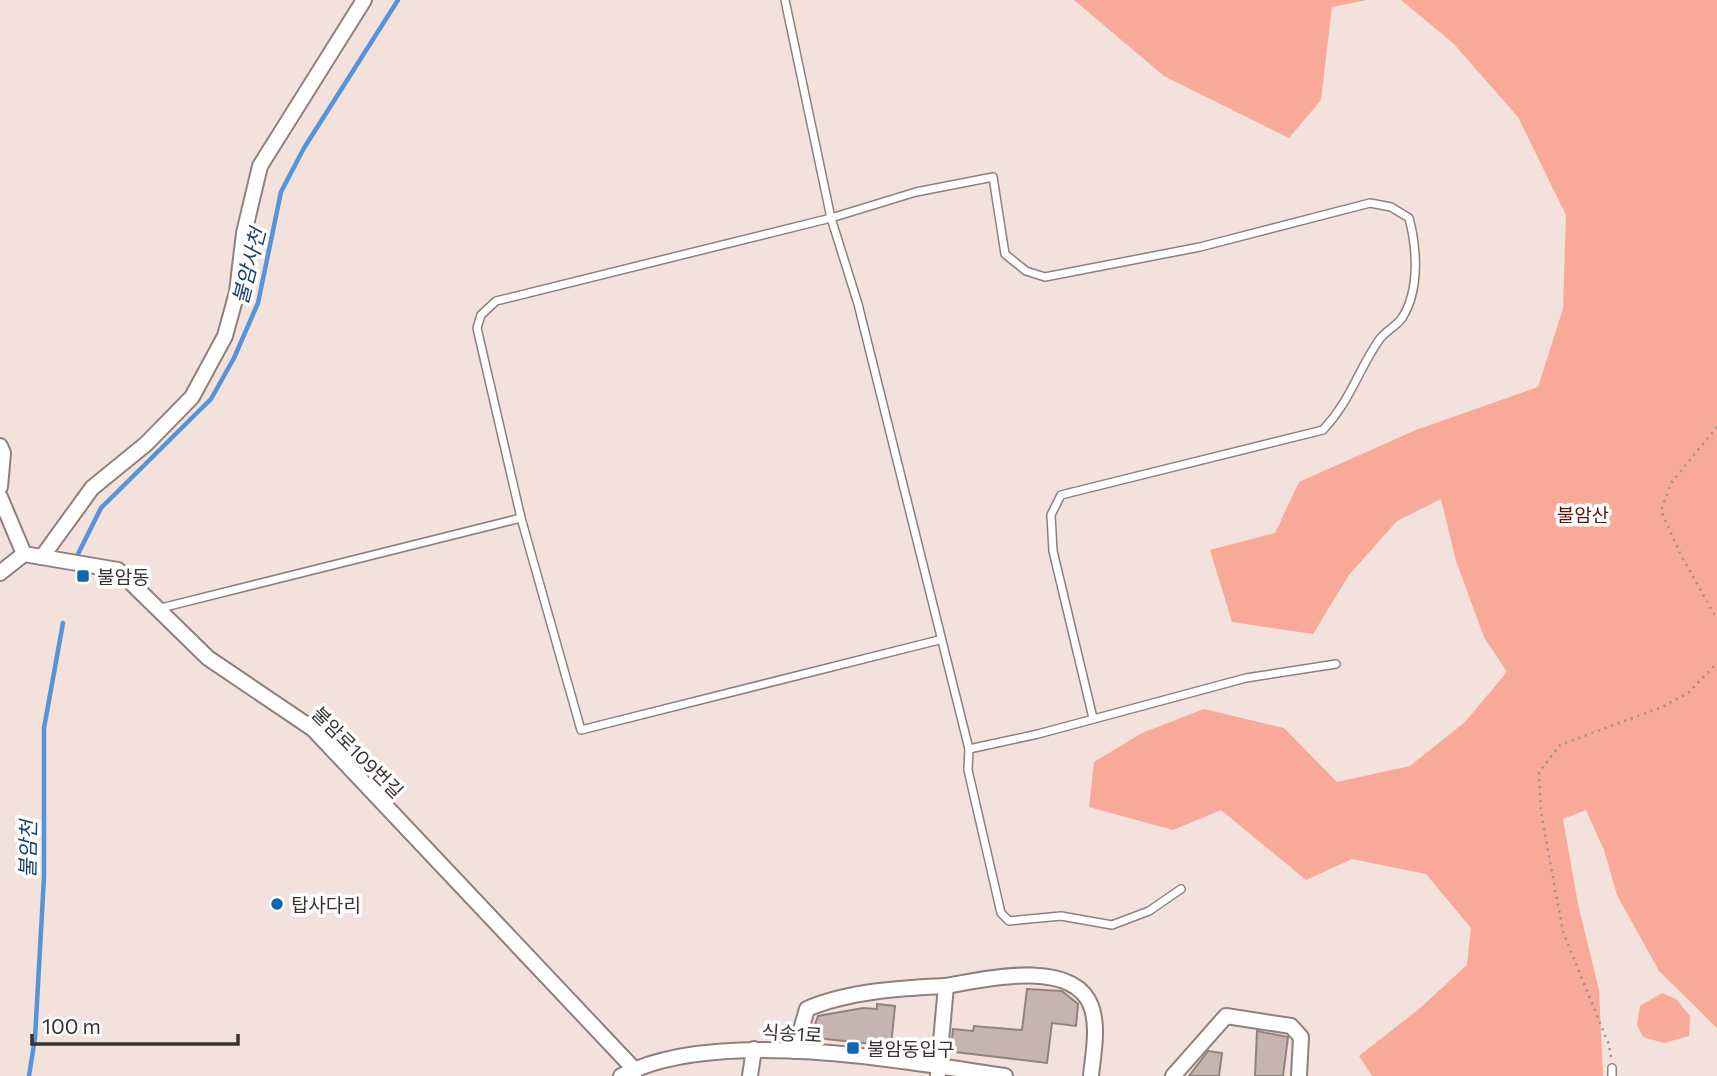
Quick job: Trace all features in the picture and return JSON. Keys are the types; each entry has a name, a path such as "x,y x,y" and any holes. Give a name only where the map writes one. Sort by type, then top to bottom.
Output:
{"street":[{"path":"42,557 92,488 146,444 192,397 225,336 237,292 244,233 260,166 364,0"},
{"path":"0,446 3,453 0,487"},
{"path":"0,497 24,554 0,573"},
{"name":"불암로109번길","path":"24,554 118,570 208,658 313,729 630,1074"},
{"path":"794,1051 807,1009 821,1003 877,993 1036,976 1072,983 1082,990 1093,1014 1091,1076"},
{"path":"938,1071 946,986"},
{"path":"1173,1076 1226,1016 1291,1026 1301,1037 1299,1076"},
{"path":"750,1076 754,1049"},
{"name":"식송1로","path":"630,1074 682,1056 754,1049 794,1051 938,1071 1005,1076"}],"lane":[{"path":"785,0 831,218 858,304 939,640 969,749 968,770 996,899 1009,921 1060,916 1112,925 1149,911 1181,889"},
{"path":"939,640 581,730 521,518 477,328 481,316 496,301 831,218 916,192 993,177 1006,254 1026,271 1045,277 1187,249 1370,204 1391,207 1409,218 1413,233 1415,280 1402,318 1380,338 1343,409 1323,430 1060,495 1051,515 1053,551 1093,718"},
{"path":"157,609 521,518"},
{"path":"969,749 1246,678 1336,664"}],"path":[{"path":"1717,427 1671,483 1661,511 1682,557 1717,619"},
{"path":"1612,1072 1609,1045 1563,932 1541,812 1539,772 1560,745 1680,698 1696,686 1717,663"}],"green space":[{"path":"1074,0 1367,0 1332,7 1321,100 1289,138 1164,76"},
{"name":"불암산","path":"1401,0 1717,0 1717,1028 1659,971 1617,895 1604,850 1586,810 1563,819 1578,904 1599,990 1603,1076 1372,1076 1359,1056 1419,1009 1467,965 1471,928 1426,874 1352,859 1306,880 1221,810 1173,830 1089,807 1094,762 1142,733 1204,709 1284,728 1337,782 1410,766 1465,722 1507,672 1484,637 1456,561 1441,499 1397,521 1349,575 1313,634 1232,622 1210,550 1275,533 1299,482 1416,430 1538,387 1563,309 1566,215 1518,117 1453,43"},
{"path":"1662,993 1676,999 1690,1016 1689,1036 1664,1043 1643,1037 1637,1025 1640,1006"}],"building":[{"path":"1027,989 1062,991 1078,1004 1076,1026 1052,1023 1047,1063 955,1052 951,1048 953,1029 973,1031 974,1026 1022,1030"},
{"path":"877,1004 895,1006 891,1046 816,1038 812,1032 818,1016 863,1008 877,1009"},
{"path":"1257,1031 1288,1037 1283,1076 1255,1076"},
{"path":"1208,1051 1222,1053 1219,1076 1189,1076"}],"waterway":[{"name":"불암사천","path":"78,554 101,508 211,399 234,358 258,303 281,192 304,148 398,0"},
{"name":"불암천","path":"29,1076 35,1038 44,877 44,728 63,623"}],"place":[{"name":"불암동","path":"83,576"},
{"name":"탑사다리","path":"277,904"},
{"name":"불암동입구","path":"853,1048"}]}
